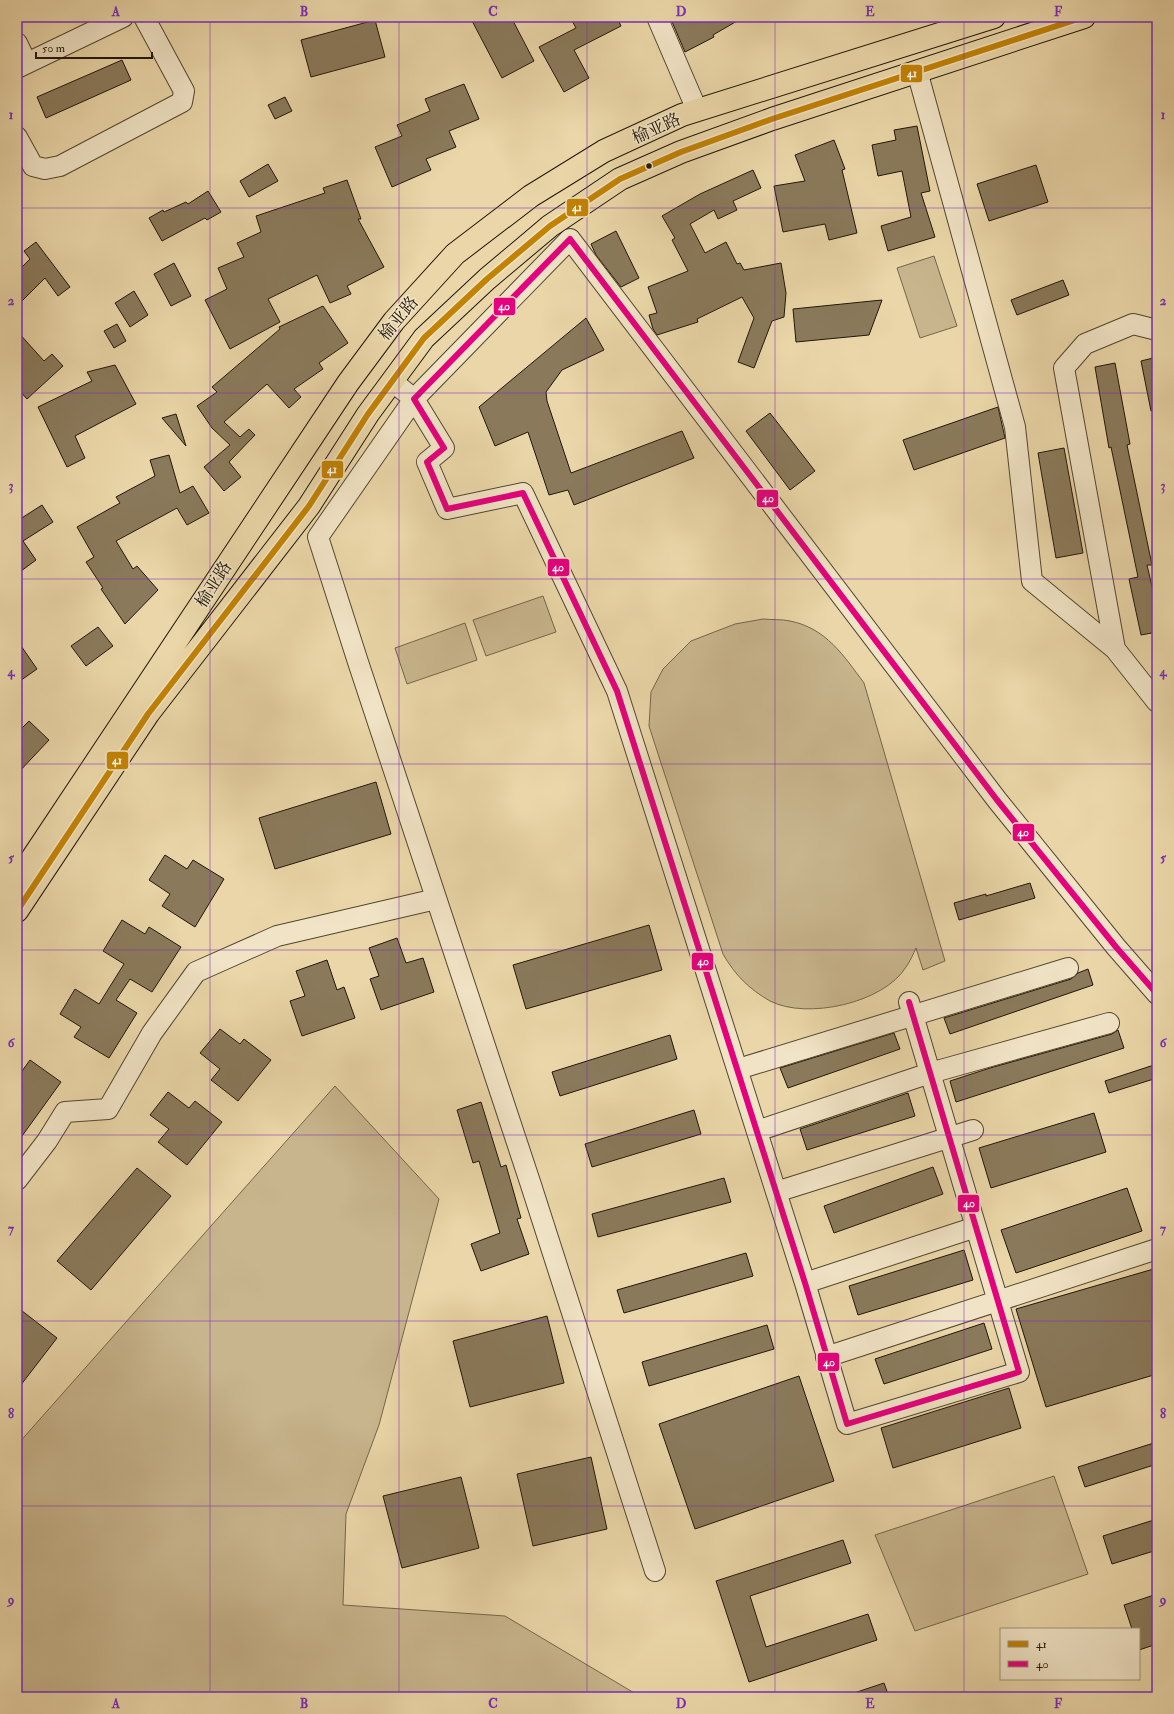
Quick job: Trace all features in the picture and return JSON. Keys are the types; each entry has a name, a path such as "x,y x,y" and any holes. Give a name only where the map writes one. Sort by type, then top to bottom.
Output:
{"highway":[{"name":"榆亚路","path":"17,881 298,456 348,383 394,321 455,254 531,196 604,151 682,115 994,17"},
{"name":"榆亚路","path":"17,911 148,714 309,506 368,414 424,338 487,279 550,226 620,179 680,152 772,119 1084,17"}],"street":[{"path":"17,43 22,65 123,17"},
{"path":"17,138 33,166 45,169 60,166 182,102 184,91 144,17"},
{"path":"657,17 697,110"},
{"path":"917,71 1015,427 1032,580 1115,649 1157,702"},
{"path":"318,538 414,399 570,238 997,800 1116,947 1157,994"},
{"path":"1115,649 1064,368 1085,344 1133,324 1157,330"},
{"path":"392,381 414,399 444,448 427,462 447,508 523,493 617,691 805,1283 847,1424 1019,1372 911,1008"},
{"path":"309,506 318,538 436,899 531,1185 655,1571"},
{"path":"17,1180 47,1141 65,1112 108,1109 152,1033 196,972 277,936 436,899"},
{"path":"748,1066 911,1008 1068,968"},
{"path":"757,1131 930,1073 1109,1022"},
{"path":"776,1192 973,1130"},
{"path":"805,1283 976,1227"},
{"path":"826,1357 1157,1249"}],"shaded area":[{"path":"934,256 957,326 920,338 897,268"},
{"path":"543,596 556,632 486,656 473,620"},
{"path":"763,619 790,621 814,630 833,644 864,683 945,961 923,970 916,948 907,965 895,980 881,990 863,999 844,1005 804,1009 786,1006 770,1001 755,992 732,969 723,954 649,726 651,692 663,669 691,641 735,624"},
{"path":"465,623 477,660 407,684 395,648"},
{"path":"335,1086 439,1199 379,1425 346,1514 343,1605 505,1616 641,1697 17,1697 17,1445"},
{"path":"1054,1476 1088,1574 915,1631 875,1535"}],"building":[{"path":"470,17 511,17 534,61 502,78"},
{"path":"570,17 617,17 621,26 574,50 589,78 564,92 539,47 576,28"},
{"path":"670,17 744,17 713,35 714,37 685,52"},
{"path":"375,20 385,57 311,77 301,40"},
{"path":"122,60 131,80 46,118 37,97"},
{"path":"464,84 479,119 449,131 456,147 426,159 431,170 392,187 375,147 402,136 397,125 430,111 425,99"},
{"path":"285,97 292,111 275,119 268,105"},
{"path":"917,126 930,191 921,193 935,237 888,251 881,226 911,217 902,171 878,176 872,145 896,140 894,130"},
{"path":"834,140 845,169 842,170 857,233 829,240 825,224 783,232 774,186 805,181 795,155"},
{"path":"268,164 278,181 249,197 240,181"},
{"path":"1036,165 1048,202 989,221 977,184"},
{"path":"753,170 761,188 733,201 737,210 718,219 714,210 690,224 705,253 726,242 737,264 740,263 744,270 781,263 786,293 784,317 772,321 754,368 738,362 754,318 742,297 697,319 698,322 657,335 653,329 649,315 657,313 648,287 688,271 672,240 675,238 662,216 700,194"},
{"path":"347,180 361,219 358,219 384,267 347,286 351,294 330,303 317,275 268,299 280,322 230,349 205,300 227,289 218,268 244,257 237,243 261,232 256,216 325,193 323,188"},
{"path":"208,191 221,212 207,220 205,218 162,241 149,218 163,210 164,212 186,202 188,204"},
{"path":"616,231 639,278 621,287 596,255 591,244"},
{"path":"36,242 70,287 58,296 45,278 17,306 17,272 30,259 24,251"},
{"path":"174,263 191,296 171,306 154,274"},
{"path":"1063,280 1069,295 1017,315 1011,300"},
{"path":"134,291 148,315 130,327 115,303"},
{"path":"882,300 869,335 796,342 793,309"},
{"path":"323,306 348,343 319,363 323,369 294,389 301,397 289,408 267,384 224,422 240,437 249,429 255,435 229,462 241,477 224,491 204,467 230,445 212,428 197,406 217,392 212,387 280,329 279,327"},
{"path":"586,318 604,350 562,370 546,392 547,401 571,473 682,431 694,458 574,505 568,490 549,495 528,432 495,446 479,407"},
{"path":"117,324 126,341 114,348 104,331"},
{"path":"17,331 44,361 52,354 63,366 27,399 17,388"},
{"path":"1157,357 1157,410 1151,411 1141,361"},
{"path":"1115,363 1130,444 1127,445 1152,565 1147,565 1157,608 1157,632 1141,635 1129,579 1138,577 1111,447 1109,448 1095,367"},
{"path":"115,365 136,404 75,436 85,458 67,467 38,407 92,381 87,372"},
{"path":"998,407 1005,438 914,470 903,440"},
{"path":"770,413 815,471 790,490 746,431"},
{"path":"176,414 186,446 162,418"},
{"path":"1064,448 1083,553 1056,558 1038,453"},
{"path":"169,455 180,493 193,486 209,513 187,525 177,508 116,541 133,569 137,566 158,590 125,624 101,589 103,588 86,562 94,557 77,527 120,503 116,497 155,476 150,460"},
{"path":"42,505 53,522 23,541 36,560 17,574 17,521"},
{"path":"98,627 113,646 86,666 71,646"},
{"path":"17,640 37,669 17,683"},
{"path":"29,721 49,740 17,774 17,733"},
{"path":"376,782 391,834 275,869 259,818"},
{"path":"165,855 187,869 193,860 224,879 195,927 162,906 170,894 149,880"},
{"path":"1030,883 1035,898 959,920 954,903 986,894 986,896"},
{"path":"122,920 145,934 149,927 181,947 152,992 130,979 116,1000 137,1013 109,1058 74,1037 81,1027 60,1014 75,989 99,1004 124,964 103,951"},
{"path":"649,925 662,970 526,1009 513,965"},
{"path":"397,938 406,963 423,958 434,992 381,1010 370,979 379,976 369,948"},
{"path":"327,960 337,990 344,987 355,1018 302,1036 290,1001 305,996 296,971"},
{"path":"1088,969 1093,985 950,1034 944,1018 1071,979 1078,973"},
{"path":"220,1029 240,1044 244,1039 271,1060 238,1101 211,1080 220,1069 200,1053"},
{"path":"1118,1030 1124,1048 956,1102 950,1081 990,1068 1112,1034"},
{"path":"894,1033 900,1049 788,1088 780,1068"},
{"path":"670,1035 677,1059 560,1096 552,1072"},
{"path":"30,1060 61,1082 17,1143 17,1078"},
{"path":"1157,1064 1157,1078 1109,1093 1105,1081"},
{"path":"168,1092 189,1108 195,1101 222,1122 187,1165 158,1142 169,1129 150,1115"},
{"path":"908,1093 915,1116 807,1150 800,1129"},
{"path":"481,1102 501,1167 506,1165 521,1218 517,1219 529,1254 481,1271 471,1244 500,1233 479,1161 473,1163 457,1110"},
{"path":"694,1110 701,1134 592,1167 585,1144"},
{"path":"1094,1113 1106,1152 991,1188 979,1148"},
{"path":"933,1167 943,1194 834,1233 824,1206"},
{"path":"137,1168 171,1196 91,1290 57,1261"},
{"path":"724,1178 731,1202 598,1237 592,1214"},
{"path":"1127,1188 1142,1231 1016,1273 1001,1230"},
{"path":"964,1250 973,1280 858,1315 849,1286"},
{"path":"746,1253 753,1276 624,1313 617,1290"},
{"path":"1157,1268 1157,1374 1046,1407 1016,1309"},
{"path":"17,1307 57,1338 17,1390"},
{"path":"547,1316 564,1383 470,1407 453,1341"},
{"path":"984,1323 992,1349 884,1384 875,1359"},
{"path":"767,1325 774,1349 649,1386 642,1362"},
{"path":"799,1376 834,1481 695,1529 659,1424"},
{"path":"1009,1388 1021,1428 893,1468 881,1428"},
{"path":"1157,1442 1157,1464 1085,1487 1078,1467"},
{"path":"591,1457 607,1529 533,1546 517,1474"},
{"path":"461,1477 479,1548 402,1568 383,1496"},
{"path":"1157,1519 1157,1550 1112,1564 1103,1536"},
{"path":"843,1540 851,1563 750,1596 766,1647 868,1614 877,1640 749,1682 716,1581"},
{"path":"1157,1594 1157,1644 1140,1650 1140,1628 1132,1628 1124,1605"},
{"path":"884,1683 889,1697 848,1697 848,1695"}],"transit line":[{"name":"41","path":"17,911 148,714 309,506 368,414 424,338 487,279 550,226 620,179 681,152 772,119 1084,17"},
{"name":"40","path":"909,1002 1019,1372 847,1424 805,1283 617,691 523,493 447,509 427,462 444,448 414,399 570,239 997,800 1116,947 1157,994"}]}
